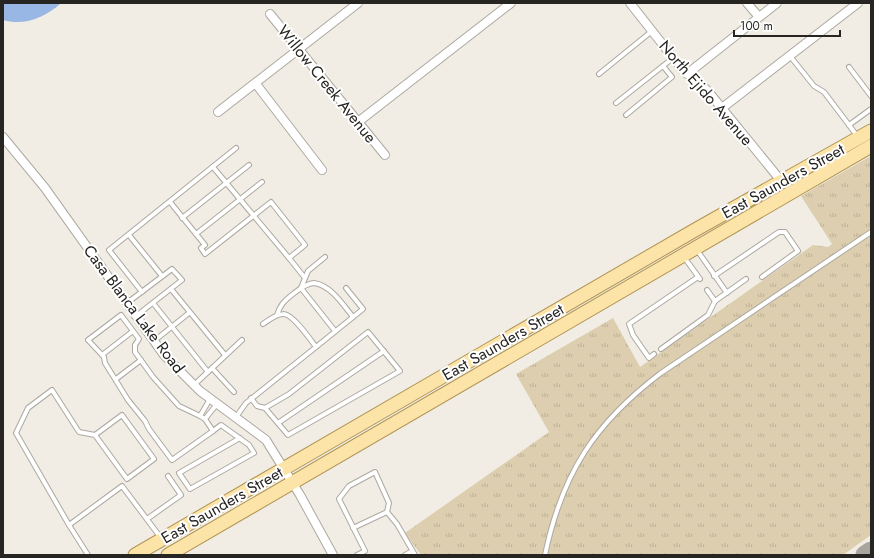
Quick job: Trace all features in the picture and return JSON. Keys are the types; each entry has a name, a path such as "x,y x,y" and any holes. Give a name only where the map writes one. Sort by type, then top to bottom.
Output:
{"main road":[{"name":"East Saunders Street","path":"135,555 695,230 871,131"},
{"name":"East Saunders Street","path":"168,555 871,146"},
{"path":"636,283 662,260 782,189 782,182"},
{"path":"151,555 157,550 160,541"}],"street":[{"path":"218,112 256,84 358,3"},
{"path":"358,122 511,3"},
{"name":"North Ejido Avenue","path":"630,3 673,58 687,74 700,83 722,108 782,182"},
{"path":"747,3 758,17"},
{"path":"687,74 777,3"},
{"path":"722,108 858,3"},
{"name":"Willow Creek Avenue","path":"270,14 385,155"},
{"path":"256,84 322,170"},
{"name":"Casa Blanca Lake Road","path":"3,137 45,188 164,355 193,386 266,440 291,483 300,495 333,555"}],"lane":[{"path":"599,74 652,31"},
{"path":"790,56 814,86 824,92 858,138"},
{"path":"616,103 673,58"},
{"path":"626,115 672,77 663,66"},
{"path":"849,67 871,96"},
{"path":"849,125 871,109"},
{"path":"142,292 109,250 236,148"},
{"path":"182,218 249,165"},
{"path":"213,166 305,278"},
{"path":"196,234 262,182"},
{"path":"170,202 205,245 201,248 205,254 270,202 305,245 289,258"},
{"path":"714,276 779,232 785,232 798,251 762,277"},
{"path":"545,555 551,526 560,499 573,472 586,449 619,408 636,392 662,373 871,232"},
{"path":"129,235 162,276"},
{"path":"696,248 727,293"},
{"path":"654,354 649,358 634,335 629,324 699,278 683,256"},
{"path":"301,288 308,271 325,257"},
{"path":"127,303 172,269 182,280 136,316"},
{"path":"661,349 708,315 716,301 746,279"},
{"path":"277,315 280,305 301,288 313,283 321,285 337,298 353,317"},
{"path":"301,288 336,331"},
{"path":"236,417 251,398 363,309 346,288"},
{"path":"171,289 225,355"},
{"path":"707,290 716,301"},
{"path":"152,303 208,372"},
{"path":"154,340 189,312"},
{"path":"263,324 277,315 284,313 290,316 316,347"},
{"path":"213,431 205,419 179,406 141,360 135,352 135,345 139,339 121,315 88,340 102,355 128,400 145,421 149,429 172,460 213,431 221,425 240,438 249,445 254,453 190,489 179,473 240,438"},
{"path":"102,355 133,331"},
{"path":"251,398 257,406 265,408 288,435 400,371 368,332 289,394 265,408"},
{"path":"193,386 242,340"},
{"path":"278,423 384,351"},
{"path":"116,379 141,360"},
{"path":"212,368 234,392"},
{"path":"88,555 16,433 28,408 52,390 79,432 95,435 127,479"},
{"path":"200,416 210,399"},
{"path":"205,419 217,404"},
{"path":"69,525 122,486 127,479 154,459 122,415 95,435"},
{"path":"357,555 366,553 339,499 349,486 375,472 389,503 387,512"},
{"path":"147,519 181,495 168,476"},
{"path":"122,486 147,519 160,541"},
{"path":"353,528 387,512"},
{"path":"387,512 397,524 413,553 405,555"}],"green space":[{"path":"871,156 871,535 843,555 421,555 405,533 549,432 516,374 613,318 640,367 813,245 828,247 832,244 801,196"}],"water":[{"path":"3,3 61,3 41,17 26,21 11,22 3,20"}],"taxiway":[{"path":"865,555 871,551"}]}
